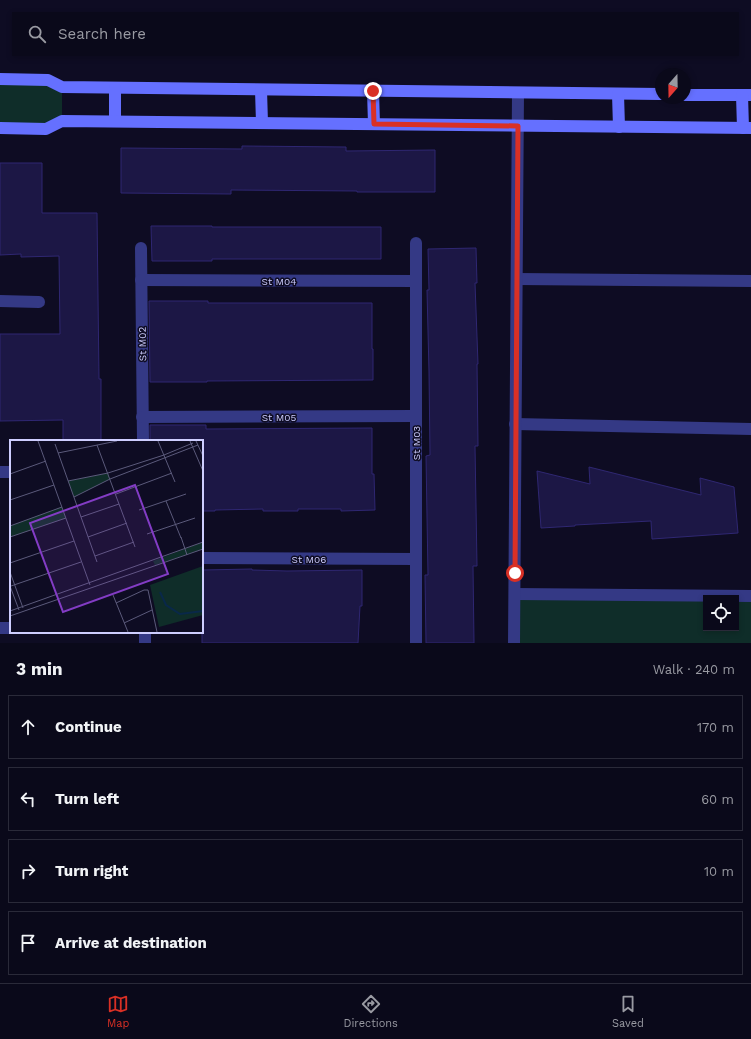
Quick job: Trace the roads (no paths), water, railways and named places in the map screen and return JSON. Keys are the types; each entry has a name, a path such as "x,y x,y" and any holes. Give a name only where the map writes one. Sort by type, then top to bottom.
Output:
{"street":[{"path":"0,80 48,80 62,87 655,94"},
{"path":"115,88 115,121"},
{"path":"261,90 262,123"},
{"path":"373,91 374,124"},
{"path":"514,643 518,93"},
{"path":"618,94 619,127"},
{"path":"0,128 46,129 62,121 747,128 747,95 691,95"},
{"name":"St M03","path":"416,243 416,643"},
{"name":"St M02","path":"141,248 143,440"},
{"path":"516,278 751,281"},
{"name":"St M04","path":"141,280 416,281"},
{"path":"0,301 39,302"},
{"name":"St M05","path":"142,417 416,416"},
{"path":"515,424 751,429"},
{"name":"St M06","path":"203,558 416,559"},
{"path":"515,594 751,596"}]}
